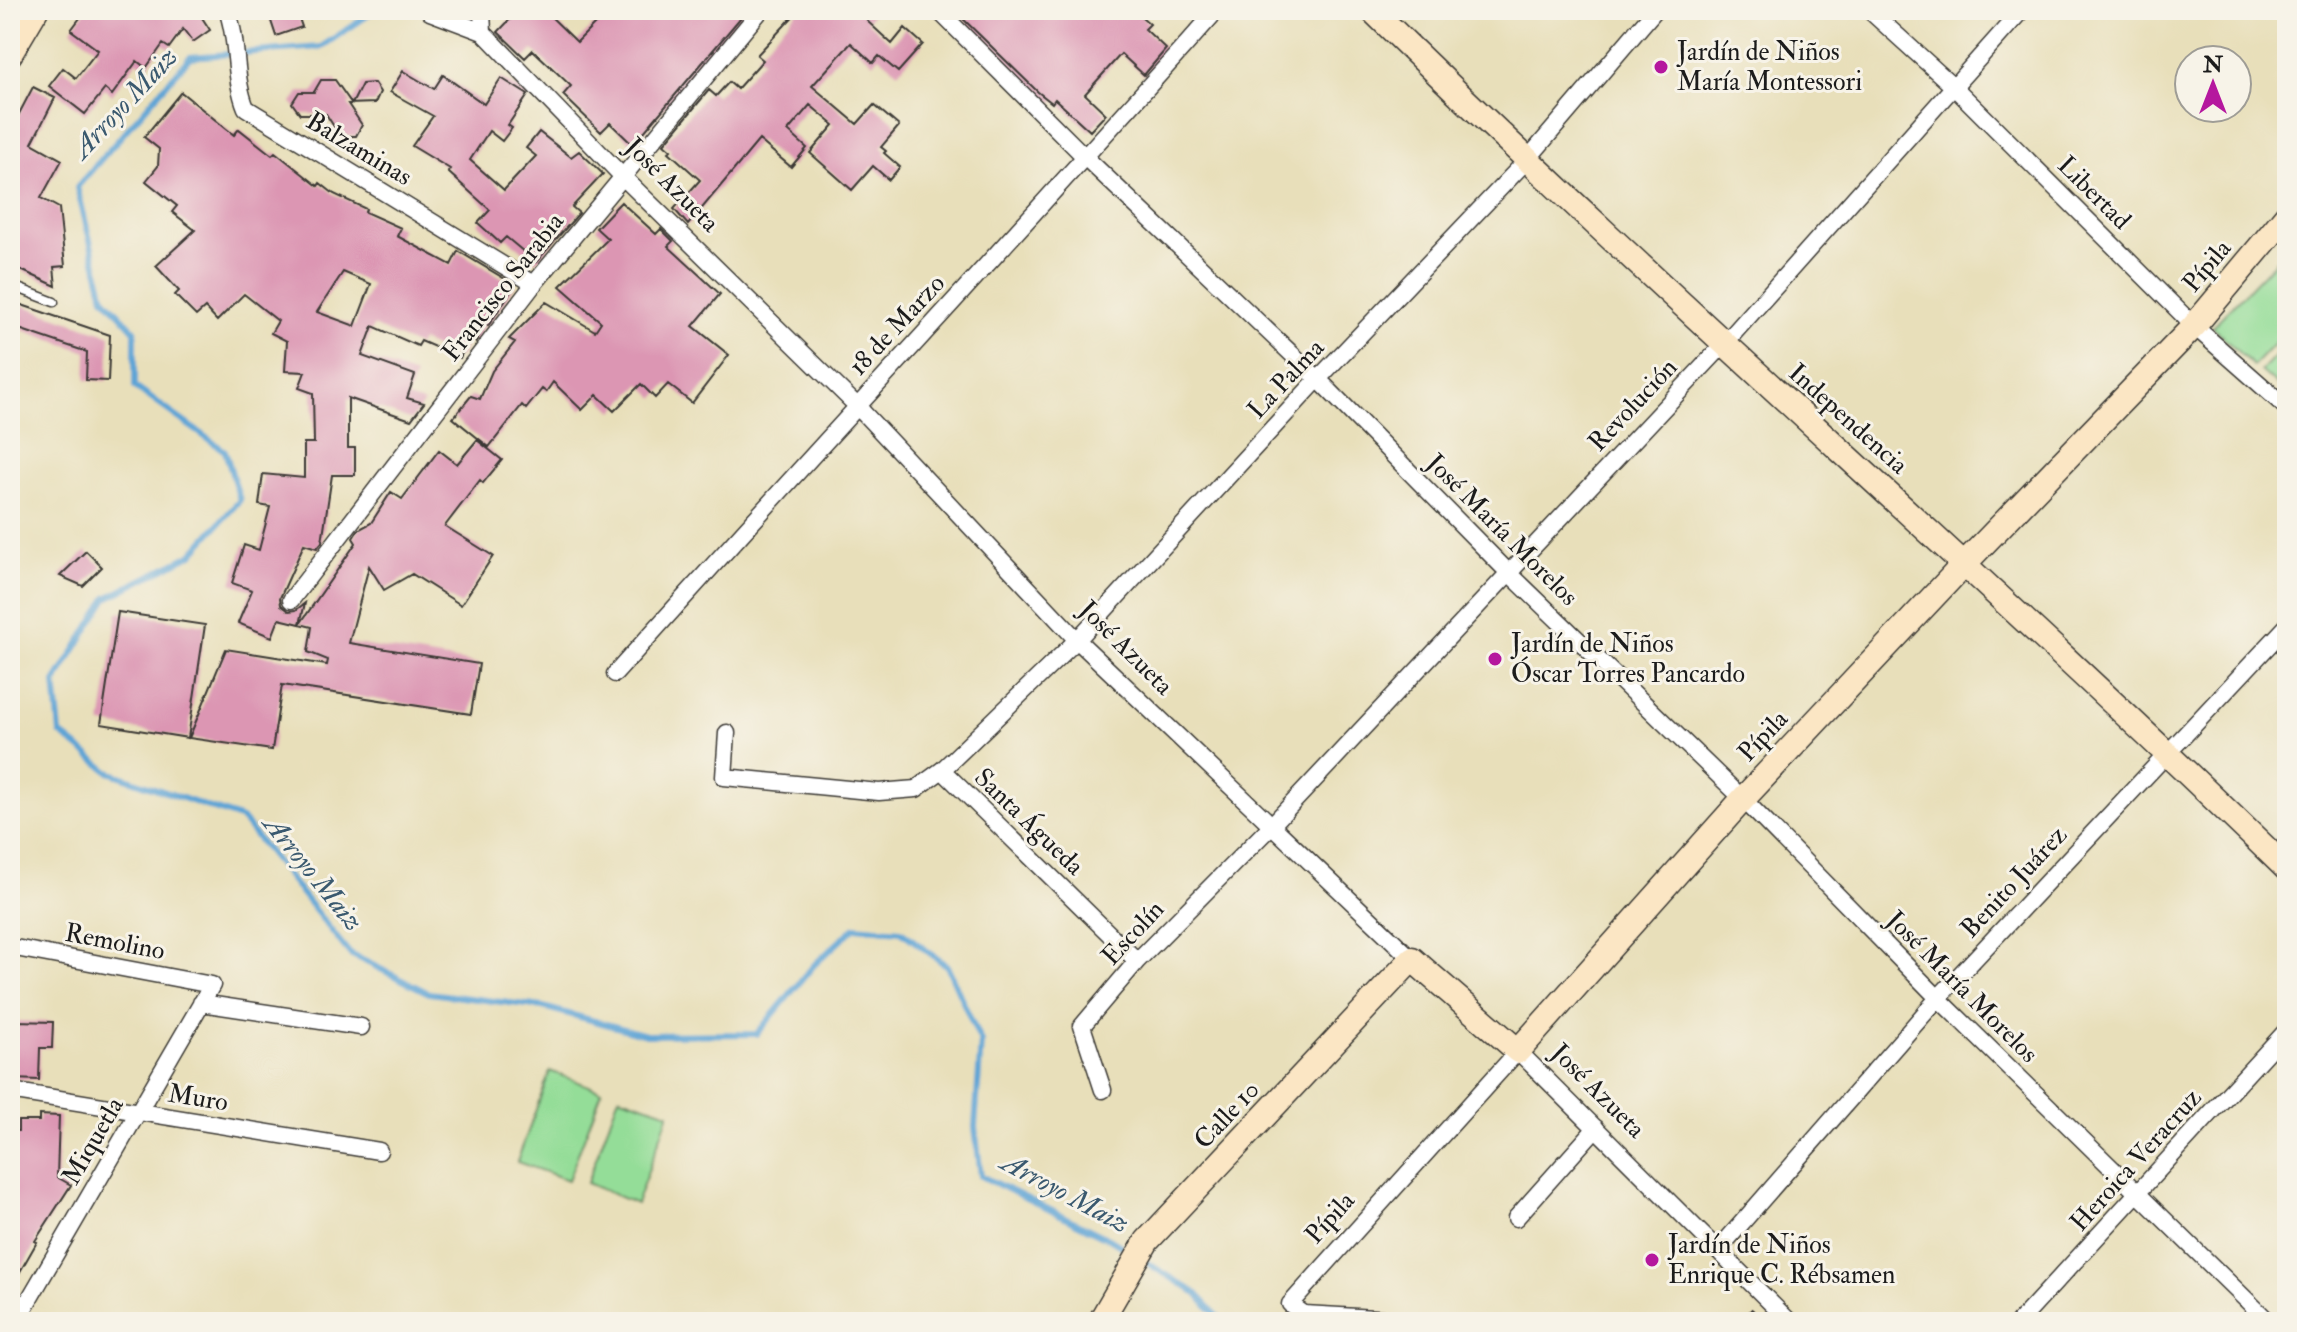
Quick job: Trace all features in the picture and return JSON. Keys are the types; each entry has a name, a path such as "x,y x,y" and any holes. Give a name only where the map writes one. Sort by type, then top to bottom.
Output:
{"main road":[{"path":"10,54 36,10"},
{"name":"Independencia","path":"1372,10 1526,161 1965,563 2287,869"},
{"name":"Pípila","path":"1518,1051 1743,799 2194,326 2287,215"},
{"name":"José Azueta","path":"1412,959 1518,1051"},
{"name":"Calle 10","path":"1105,1311 1147,1241 1412,959"}],"street":[{"path":"482,10 483,32"},
{"name":"Francisco Sarabia","path":"291,600 534,284 761,10"},
{"name":"José María Morelos","path":"938,10 1085,157 1318,379 1508,572 1743,799 1938,998 2269,1322"},
{"name":"18 de Marzo","path":"615,674 1217,10"},
{"name":"La Palma","path":"942,770 1077,640 1318,379 1526,161 1655,10"},
{"name":"Libertad","path":"1869,10 1954,87 2194,326 2287,408"},
{"name":"Revolución","path":"1270,827 1725,343 2022,10"},
{"name":"José Azueta","path":"430,12 483,32 623,177 856,405 1077,640 1412,959"},
{"name":"Balzaminas","path":"229,16 238,87 246,108 534,284"},
{"name":"Benito Juárez","path":"1719,1249 1938,998 2287,626"},
{"name":"Santa Águeda","path":"727,733 724,777 879,792 916,789 942,770 1137,961"},
{"name":"Escolín","path":"1103,1090 1082,1026 1137,961 1270,827"},
{"name":"Remolino","path":"10,947 212,985"},
{"name":"Miquetla","path":"16,1322 212,985"},
{"path":"201,1003 361,1027"},
{"name":"Heroica Veracruz","path":"2019,1322 2138,1196 2287,1030"},
{"name":"José Azueta","path":"1518,1051 1790,1322"},
{"name":"Pípila","path":"1393,1319 1304,1314 1290,1304 1518,1051"},
{"name":"Muro","path":"10,1091 379,1151"},
{"path":"1516,1218 1596,1128"}],"lane":[{"path":"10,285 54,302"}],"green space":[{"path":"2286,250 2287,330 2253,366 2212,327"},
{"path":"2287,343 2287,394 2261,371"},
{"path":"550,1071 602,1091 568,1180 517,1162"},
{"path":"619,1096 669,1113 636,1204 587,1183"}],"building":[{"path":"86,10 197,10 210,30 193,42 183,29 169,48 163,44 146,68 137,61 112,95 105,89 85,114 49,86 63,68 76,78 98,50 71,30"},
{"path":"275,10 296,10 302,27 276,36 270,18 277,15"},
{"path":"519,10 544,10 577,42 604,15 609,20 618,10 747,10 633,145 610,123 601,132 563,95 571,86 533,50 525,58 498,32"},
{"path":"799,10 877,10 867,21 892,44 905,28 923,44 898,72 879,56 873,63 851,43 812,86 857,124 874,105 899,126 881,147 900,167 889,180 873,166 852,190 810,153 834,125 810,105 788,131 807,148 791,167 759,140 688,225 674,209 700,180 664,144 709,90 716,96 729,82 737,89 763,60 757,55"},
{"path":"954,10 1134,10 1150,24 1145,29 1166,49 1144,75 1121,54 1085,94 1106,114 1090,131 1055,99 1052,103 1038,92"},
{"path":"403,71 434,89 443,75 484,104 501,78 528,95 508,125 512,128 502,141 489,131 470,160 504,190 536,156 526,148 539,132 571,157 579,151 603,174 572,207 579,213 536,262 506,237 500,243 478,223 490,210 448,172 450,169 412,146 433,116 390,92"},
{"path":"321,80 335,80 352,104 348,104 362,125 356,136 340,136 326,114 300,114 292,103 299,92 314,92"},
{"path":"374,83 380,92 375,103 352,104 362,84"},
{"path":"33,87 55,98 32,143 62,160 41,198 59,208 65,266 54,267 56,286 10,265 10,131"},
{"path":"181,92 234,135 239,129 272,155 275,152 318,186 320,183 334,194 366,209 365,212 401,228 397,236 451,265 458,251 515,285 488,326 484,324 476,342 468,339 460,358 421,341 418,346 373,326 362,356 415,375 407,398 424,403 411,420 348,398 348,448 355,448 355,475 332,475 322,542 317,548 304,544 280,598 281,605 289,611 305,603 300,624 279,619 272,637 238,623 252,590 232,583 244,545 259,550 270,507 259,505 263,474 304,478 304,443 314,443 313,393 299,388 305,372 285,371 287,341 271,333 278,321 244,294 217,321 205,308 196,316 175,295 179,291 156,266 195,230 172,212 177,206 146,181 158,166 159,149 144,137","holes":["343,272 371,284 355,326 317,312"]},
{"path":"621,202 656,234 661,229 673,241 668,246 720,294 693,326 729,355 692,403 668,384 655,398 641,384 614,411 597,395 582,410 553,382 546,392 542,389 526,409 522,405 489,447 453,418 471,396 480,399 492,371 515,342 509,339 546,302 595,331 601,322 560,286 608,239 596,228"},
{"path":"10,301 110,335 108,381 86,380 87,352 10,326"},
{"path":"477,440 502,460 483,483 480,480 445,526 493,556 461,605 412,574 384,590 369,566 349,643 479,664 471,714 282,685 272,750 189,738 226,649 327,665 328,660 308,652 312,627 300,624 356,543 353,538 358,530 371,523 391,492 402,499 439,450 457,464"},
{"path":"86,551 102,567 83,586 60,576"},
{"path":"118,612 205,625 188,738 101,724"},
{"path":"16,1021 53,1022 52,1048 40,1048 39,1080 13,1079 10,1035 15,1035"},
{"path":"39,1115 59,1116 57,1177 71,1185 35,1241 10,1289 10,1131 18,1131 18,1121 39,1121"}],"waterway":[{"name":"Arroyo Maiz","path":"376,10 321,47 190,57 77,187 104,297 135,331 135,387 225,451 240,500 192,554 107,598 55,682 60,733 109,772 242,819 350,954 429,993 543,1007 646,1035 757,1034 814,965 855,927 901,931 947,966 981,1042 975,1127 981,1176 1135,1255"},
{"name":"Arroyo Maiz","path":"1144,1261 1196,1293 1223,1322"}],"place":[{"name":"Jardín de Niños María Montessori","path":"1661,67"},
{"name":"Jardín de Niños Óscar Torres Pancardo","path":"1495,659"},
{"name":"Jardín de Niños Enrique C. Rébsamen","path":"1652,1260"}]}
